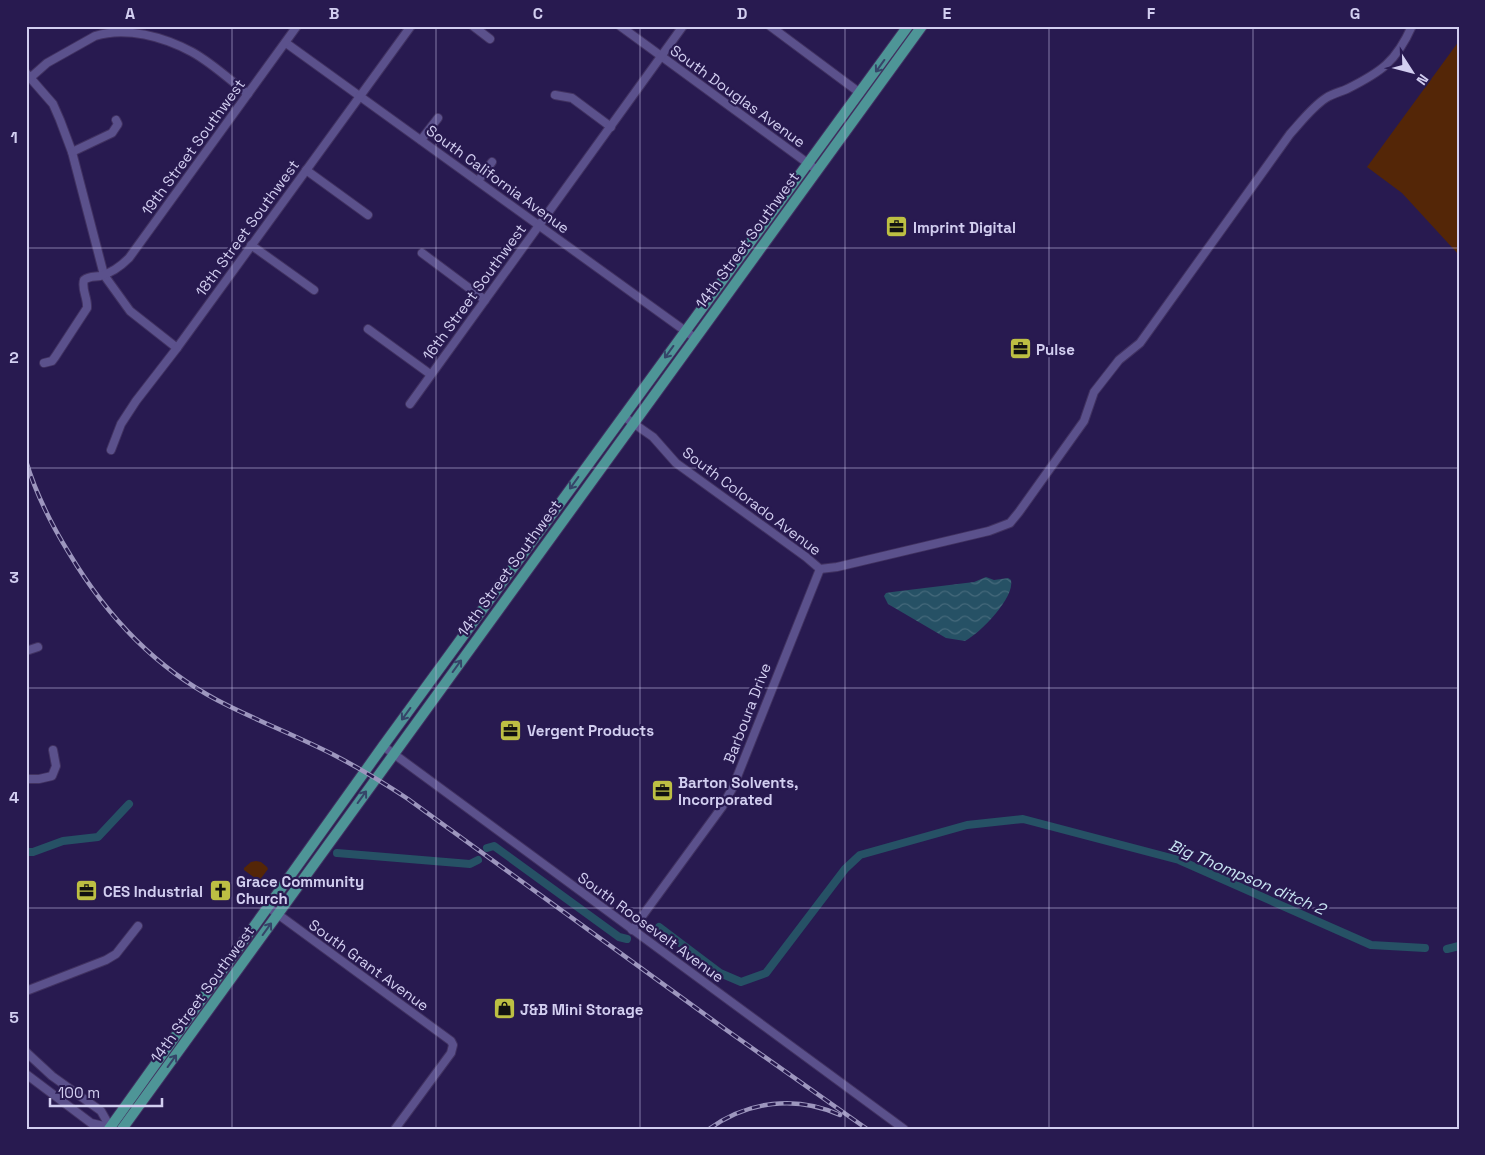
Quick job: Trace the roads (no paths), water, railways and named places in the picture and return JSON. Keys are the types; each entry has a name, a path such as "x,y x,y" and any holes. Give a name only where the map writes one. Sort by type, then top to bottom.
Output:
{"main road":[{"name":"14th Street Southwest","path":"122,1129 694,338 813,167 860,93 908,26"},
{"name":"14th Street Southwest","path":"110,1128 383,746 685,331 922,26"}],"street":[{"name":"19th Street Southwest","path":"44,364 52,361 87,308 83,285 84,280 88,277 104,275 116,270 129,258 297,26"},
{"name":"18th Street Southwest","path":"111,450 122,424 136,401 177,348 411,26"},
{"path":"472,26 490,39"},
{"name":"South Douglas Avenue","path":"620,26 813,167"},
{"name":"16th Street Southwest","path":"410,404 683,26"},
{"path":"770,26 860,93"},
{"path":"820,569 837,567 989,531 1010,523 1084,421 1094,392 1118,360 1140,343 1290,134 1309,113 1327,98 1378,73 1398,53 1412,26"},
{"path":"177,348 130,311 104,275 72,152 53,104 28,76 95,36 104,33 125,32 136,33 185,49 200,57 248,94"},
{"name":"South California Avenue","path":"286,42 694,338"},
{"path":"554,94 572,98 611,127"},
{"path":"421,140 438,118"},
{"path":"72,152 112,133 118,124 116,120"},
{"path":"478,181 492,162"},
{"path":"306,170 368,215"},
{"path":"251,245 314,290"},
{"path":"422,253 485,300"},
{"path":"368,330 430,374"},
{"name":"South Colorado Avenue","path":"623,416 653,437 676,463 820,569"},
{"name":"Barboura Drive","path":"632,930 722,807 733,788 820,569"},
{"path":"26,651 38,647"},
{"name":"South Roosevelt Avenue","path":"383,746 904,1129"},
{"path":"26,779 39,780 52,776 56,766 53,750"},
{"name":"South Grant Avenue","path":"268,907 451,1041 453,1045 450,1052 396,1129"},
{"path":"26,991 111,958 138,926"},
{"path":"26,1052 52,1076 101,1111 110,1128"},
{"path":"26,1074 91,1123 110,1128"}],"water":[{"path":"986,577 994,580 1008,578 1011,580 1011,587 1008,596 995,614 979,631 965,641 946,638 888,604 884,596 886,593 892,592 974,582"}],"waterway":[{"name":"Big Thompson ditch 2","path":"26,852 33,852 63,841 98,837 129,804"},
{"name":"Big Thompson ditch 2","path":"659,927 720,973 741,982 766,973 845,869 860,855 967,825 1023,819 1179,860 1371,945 1425,948"},
{"name":"Big Thompson ditch 2","path":"487,848 494,846 619,937 627,939"},
{"name":"Big Thompson ditch 2","path":"337,853 470,864 478,860"},
{"name":"Big Thompson ditch 2","path":"1447,949 1459,946"}],"railway":[{"path":"26,461 34,485 50,520 83,576 115,618 152,655 172,671 217,700 334,755 408,799 725,1029 867,1129"},
{"path":"709,1129 740,1112 773,1104 806,1105 840,1115"}],"place":[{"name":"Imprint Digital","path":"897,227"},
{"name":"Pulse","path":"1020,349"},
{"name":"Vergent Products","path":"511,730"},
{"name":"Barton Solvents, Incorporated","path":"662,791"},
{"name":"Grace Community Church","path":"220,890"},
{"name":"CES Industrial","path":"87,891"},
{"name":"J&B Mini Storage","path":"504,1009"}]}
